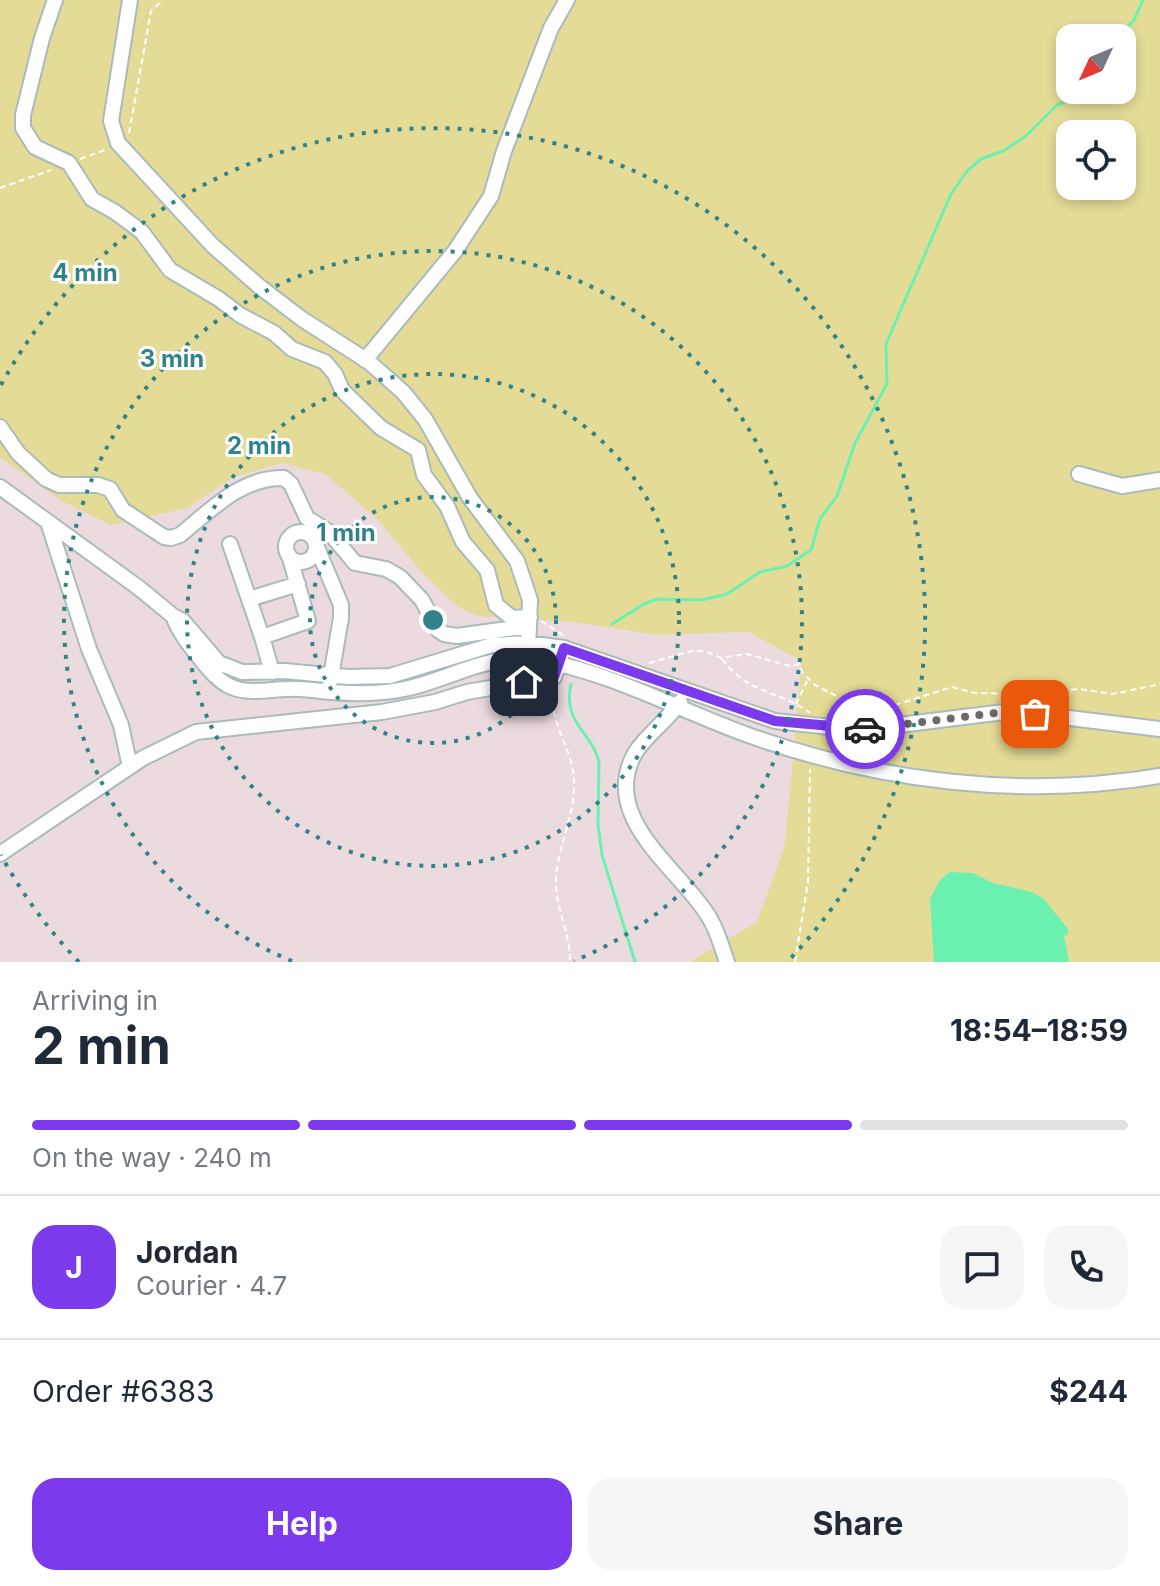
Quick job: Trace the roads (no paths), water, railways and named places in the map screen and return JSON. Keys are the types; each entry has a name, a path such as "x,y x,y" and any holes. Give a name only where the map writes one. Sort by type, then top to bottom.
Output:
{"street":[{"path":"55,0 23,115 23,128 32,143 41,152 69,163 92,199 142,232 158,258 170,270 274,333 292,349 325,362 342,390 381,428 414,446 420,455 424,475 447,506 463,542 490,575 496,605 512,618 529,622"},
{"path":"130,0 111,121 118,143 213,246 302,319 365,360 403,392 425,419 470,498 517,561 530,600 528,658"},
{"path":"365,360 455,251 491,196 504,151 551,28 567,0"},
{"path":"0,427 30,466 46,479 59,485 98,485 110,489 123,510 164,537 180,535 225,497 267,480 284,478 291,484 304,515 329,532 355,563 377,566 400,577 422,600 438,630 444,634 457,636 529,622"},
{"path":"1079,474 1122,486 1160,480"},
{"path":"0,487 188,626 226,675 244,690 291,688 380,693 407,689 483,663 528,658 556,670 677,707 811,756 928,780 1009,786 1103,784 1160,776"},
{"path":"48,522 85,639 121,725 130,767"},
{"path":"262,637 308,621 286,545 294,534 307,534 316,545 341,605 328,692"},
{"path":"230,544 272,672"},
{"path":"290,558 298,562 306,561 314,554 316,545"},
{"path":"306,561 331,577"},
{"path":"249,599 298,584"},
{"path":"226,675 272,672 348,677 390,676 492,645 527,643 564,648 775,721 859,730 1012,711 1160,729"},
{"path":"556,670 564,648"},
{"path":"0,854 130,767 168,744 196,732 382,712 435,702 556,670"},
{"path":"687,692 636,753 628,770 628,809 641,833 707,913 727,962"}],"waterway":[{"path":"1130,24 1143,0"},
{"path":"612,624 657,599 702,600 727,594 760,572 787,566 811,550 820,519 837,496 855,443 887,384 886,344 951,194 967,171 981,159 1003,151 1026,136 1059,104"},
{"path":"571,684 569,697 574,718 599,762 598,824 602,855 635,962"}]}
